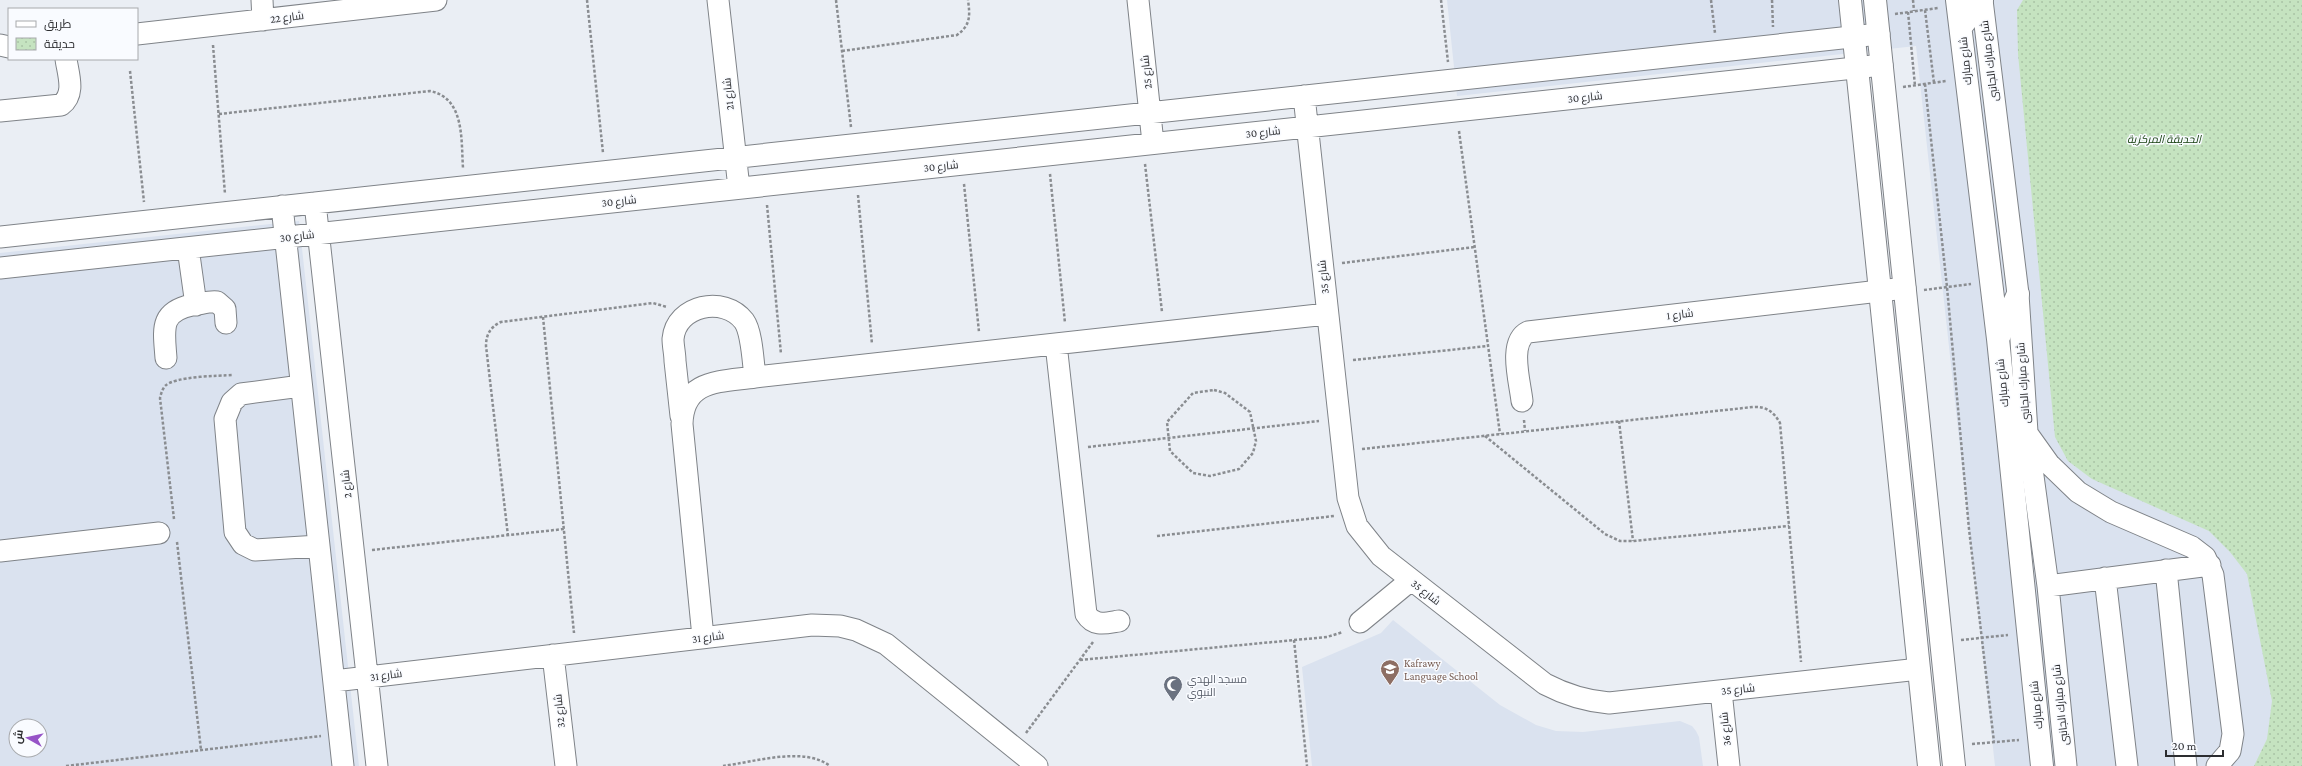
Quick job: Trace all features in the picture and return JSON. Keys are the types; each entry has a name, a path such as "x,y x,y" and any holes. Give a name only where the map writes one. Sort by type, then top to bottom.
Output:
{"main road":[{"path":"1850,0 1929,766"},
{"path":"1961,27 1982,0"},
{"name":"شارع مبارك","path":"1958,3 1998,339 2042,766"},
{"path":"1877,17 1953,756"},
{"path":"1998,339 2018,294"}],"street":[{"name":"شارع 22","path":"138,34 211,25 262,10 436,0"},
{"name":"شارع 21","path":"718,0 739,188"},
{"name":"شارع 25","path":"1138,0 1150,112 1148,144"},
{"name":"شارع مبارك الجانبى","path":"1982,0 2018,294 2027,432 2048,586 2066,766"},
{"path":"0,236 1854,37 1877,17"},
{"path":"0,111 61,105 65,102 70,92 66,60"},
{"name":"شارع 30","path":"0,268 1882,65"},
{"name":"شارع 35","path":"1304,96 1348,498 1352,514 1371,547 1544,684 1573,697 1610,703 1919,669"},
{"name":"شارع 2","path":"315,202 377,766"},
{"path":"282,206 343,766"},
{"path":"188,248 196,305"},
{"name":"شارع 1","path":"1522,402 1517,344 1520,338 1528,332 1880,291 1905,290"},
{"path":"166,358 165,329 168,317 181,308 217,302 225,309 226,323"},
{"path":"703,638 673,339 680,322 694,310 711,306 729,309 737,314 748,328 755,378"},
{"path":"682,424 684,407 688,399 701,386 709,383 1327,314"},
{"path":"1061,344 1067,450 1086,614 1092,621 1113,622"},
{"path":"301,386 241,394 228,407 225,419 235,532 243,544 255,550 319,546"},
{"path":"2027,432 2049,464 2078,492 2111,512 2192,546 2205,557 2210,565 2213,575 2233,734 2230,750 2214,765"},
{"path":"0,551 170,532"},
{"path":"2048,586 2210,565"},
{"path":"2166,570 2186,766"},
{"path":"2105,578 2127,766"},
{"path":"1360,622 1411,580"},
{"name":"شارع 31","path":"334,681 812,624 840,626 856,630 886,644 1037,766"},
{"name":"شارع 32","path":"553,655 566,766"},
{"name":"شارع 36","path":"1721,691 1729,766"}],"path":[{"path":"587,0 605,171"},
{"path":"836,0 854,144"},
{"path":"842,51 957,35 963,30 969,21 968,0"},
{"path":"1441,0 1449,80"},
{"path":"1711,0 1717,51"},
{"path":"1772,0 1774,45"},
{"path":"1913,0 1914,11"},
{"path":"1877,17 1925,10 1958,3"},
{"path":"1925,10 1934,83"},
{"path":"1908,12 1915,86"},
{"path":"211,25 226,212"},
{"path":"130,71 146,221"},
{"path":"1885,90 1966,78"},
{"path":"1925,84 1947,287 1969,529 1994,742"},
{"path":"218,114 430,91 437,92 448,99 457,111 465,186"},
{"path":"1457,111 1500,434"},
{"path":"1148,144 1164,332"},
{"path":"1048,155 1061,344"},
{"path":"962,164 981,352"},
{"path":"857,176 873,364"},
{"path":"766,185 782,374"},
{"path":"1322,265 1475,247"},
{"path":"1905,290 1991,282"},
{"path":"508,536 486,339 492,328 501,322 658,304 674,312 680,322"},
{"path":"543,317 576,652"},
{"path":"1333,362 1488,346"},
{"path":"201,750 170,532 160,398 165,386 176,381 238,374"},
{"path":"1214,390 1224,393 1250,412 1254,428 1255,449 1241,467 1234,471 1210,476 1193,473 1170,451 1166,427 1169,418 1188,397 1198,391 1214,390"},
{"path":"1342,451 1753,407 1765,408 1771,411 1780,423 1803,682"},
{"path":"1067,450 1339,419"},
{"path":"1619,421 1634,541"},
{"path":"1485,436 1605,534 1620,541 1634,541 1789,526"},
{"path":"1157,536 1352,514"},
{"path":"353,552 564,530"},
{"path":"1015,748 1080,660 1113,622"},
{"path":"1080,660 1327,637 1341,633 1360,622"},
{"path":"1941,643 2028,633"},
{"path":"1294,640 1307,766"},
{"path":"66,766 340,734"},
{"path":"1953,756 1994,742 2039,739"},
{"path":"723,766 805,755 818,758 830,766"}],"shaded area":[{"path":"1447,0 2302,0 2302,766 1995,766 1916,46 1457,96"},
{"path":"299,221 359,766 0,766 0,253"},
{"name":"Kafrawy Language School","path":"1393,620 1500,705 1536,725 1556,731 1583,732 1680,721 1692,726 1696,731 1699,737 1703,766 1312,766 1302,667 1381,633"}],"green space":[{"name":"الحديقة المركزية","path":"2023,0 2302,0 2302,766 2254,766 2267,739 2272,701 2247,574 2230,552 2209,531 2092,479 2068,461 2055,437 2018,54 2017,10"}],"place":[{"name":"Kafrawy Language School","path":"1390,686"},
{"name":"مسجد الهدي النبوي","path":"1173,702"}]}
